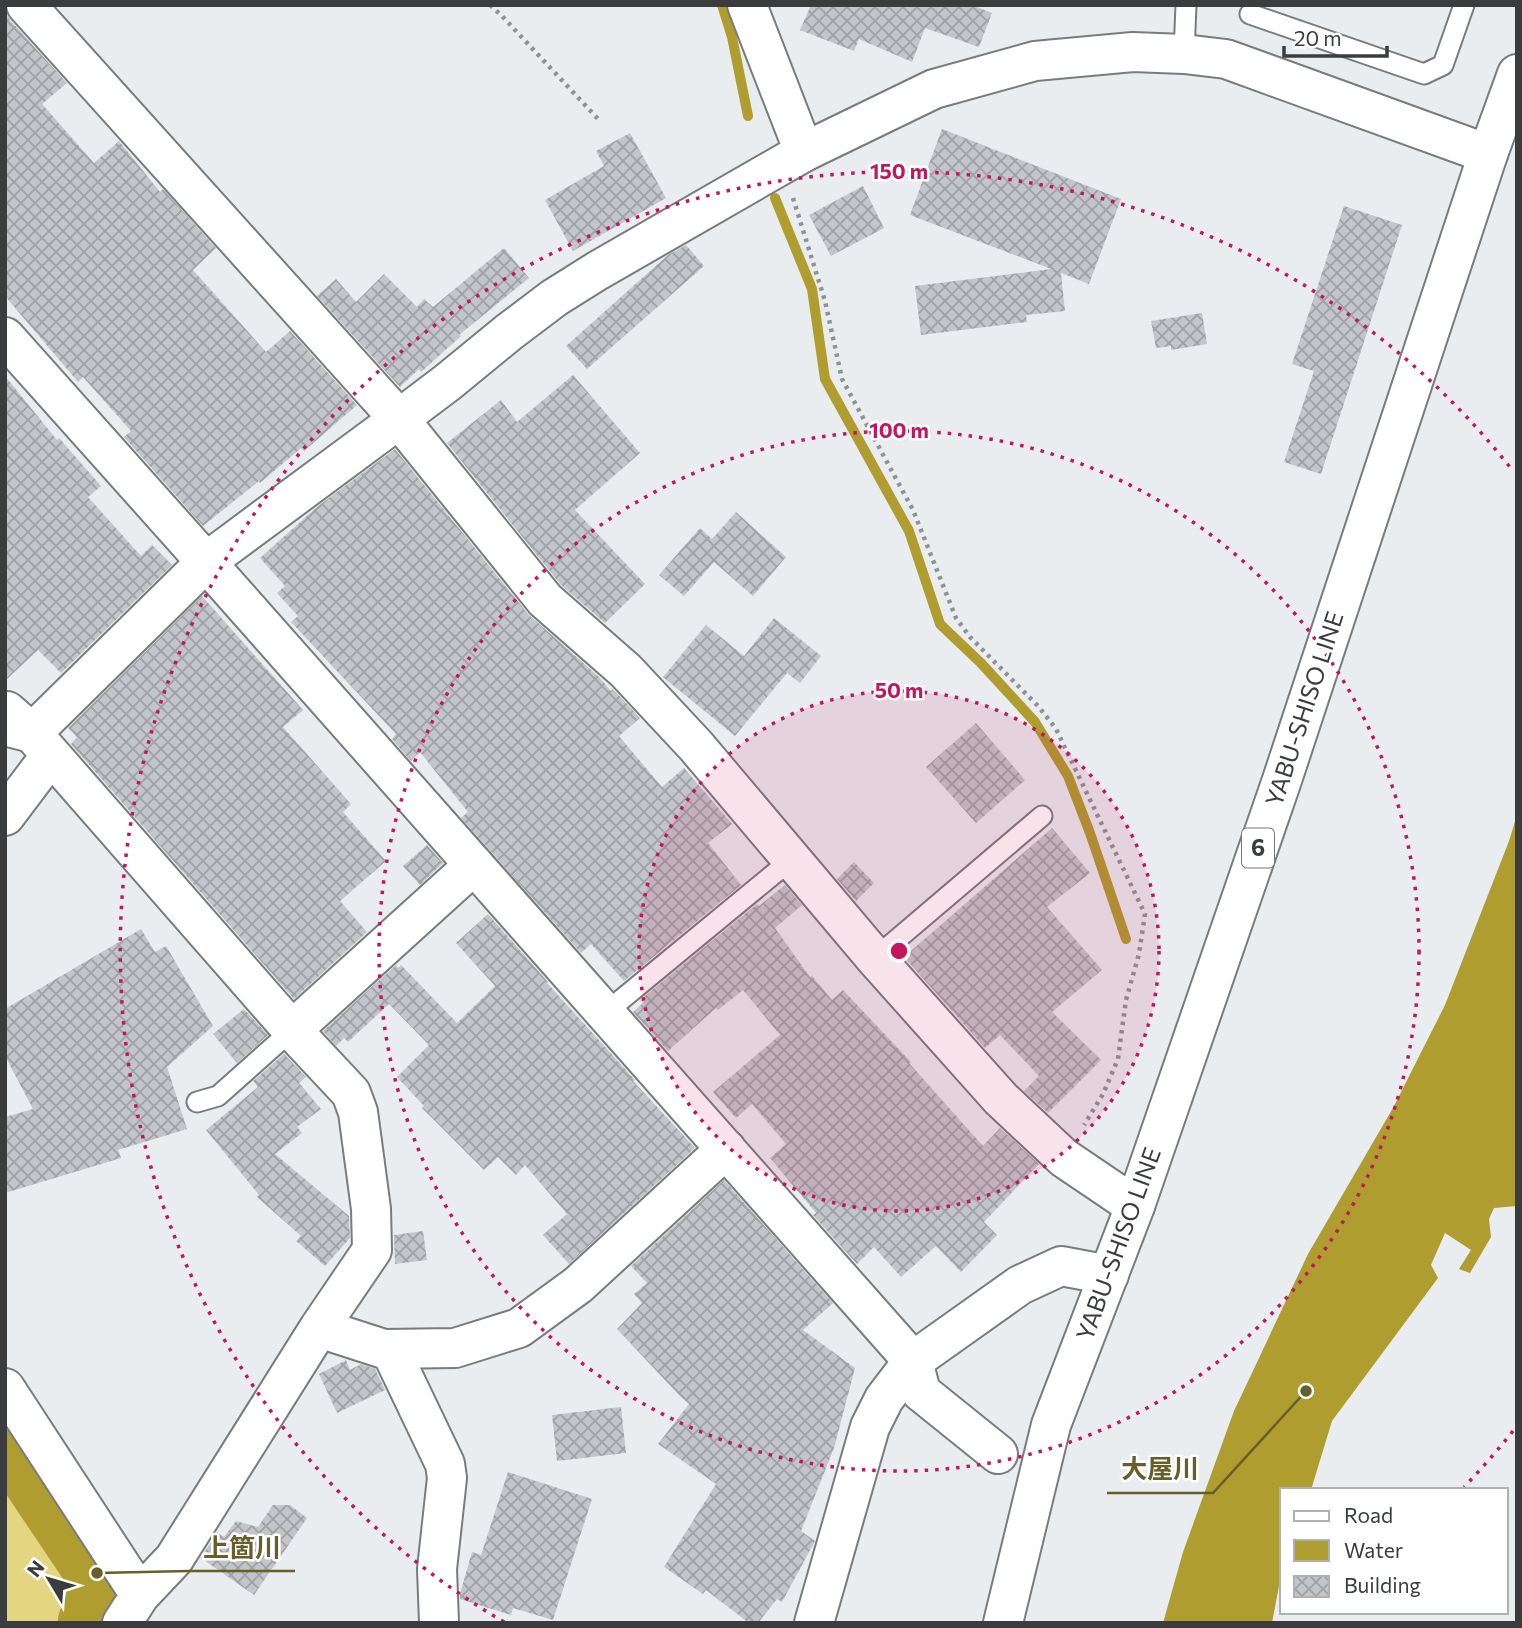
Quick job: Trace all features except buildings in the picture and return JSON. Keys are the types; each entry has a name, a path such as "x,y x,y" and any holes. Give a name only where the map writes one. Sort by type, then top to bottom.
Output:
{"street":[{"path":"26,5 399,419 545,600 626,671 696,746 875,958 1000,1098 1065,1158 1135,1206"},
{"path":"747,5 793,158"},
{"path":"5,816 23,731 206,562 448,382 554,298 793,158 934,89 1035,61 1133,51 1184,54 1226,59 1488,154"},
{"name":"YABU-SHISO LINE","path":"1003,1623 1051,1425 1135,1206 1282,780 1488,154 1517,74"},
{"path":"5,337 914,1361 921,1392 998,1454"},
{"path":"5,1388 131,1609 174,1559 319,1328 372,1250 371,1209 358,1112 351,1093 23,731"},
{"path":"292,1030 474,865"},
{"path":"319,1328 384,1349 455,1348 519,1328 578,1285 726,1149"},
{"path":"814,1623 870,1427 884,1399 914,1361 1020,1286 1061,1266 1110,1275"},
{"path":"390,1349 445,1464 447,1478 437,1569 439,1623"}],"lane":[{"path":"1184,54 1186,5"},
{"path":"1250,15 1424,74 1443,65 1464,5"},
{"path":"875,958 1042,816"},
{"path":"605,1013 792,859"},
{"path":"197,1102 218,1096 292,1030"}],"path":[{"path":"490,5 599,120"},
{"path":"793,158 842,379 913,510 956,618 970,637 1039,707 1056,729 1145,914 1139,954 1126,1000 1118,1059 1102,1094 1065,1158"}],"shaded area":[{"path":"5,1486 73,1589 74,1616 69,1623 5,1623"}],"water":[{"path":"1517,815 1517,1206 1494,1208 1489,1219 1491,1237 1470,1273 1459,1269 1471,1250 1445,1233 1431,1265 1438,1278 1332,1421 1312,1488 1280,1488 1280,1581 1272,1623 1163,1623 1183,1552 1234,1411 1308,1254 1393,1108 1445,1005"}],"waterway":[{"path":"722,5 732,37 748,116"},
{"path":"775,198 812,289 825,379 909,531 940,624 980,662 1035,722 1068,776 1126,939"},
{"path":"5,1436 97,1573 98,1599 89,1623"}],"place":[{"name":"大屋川","path":"1306,1391"},
{"name":"上箇川","path":"97,1573"}]}
